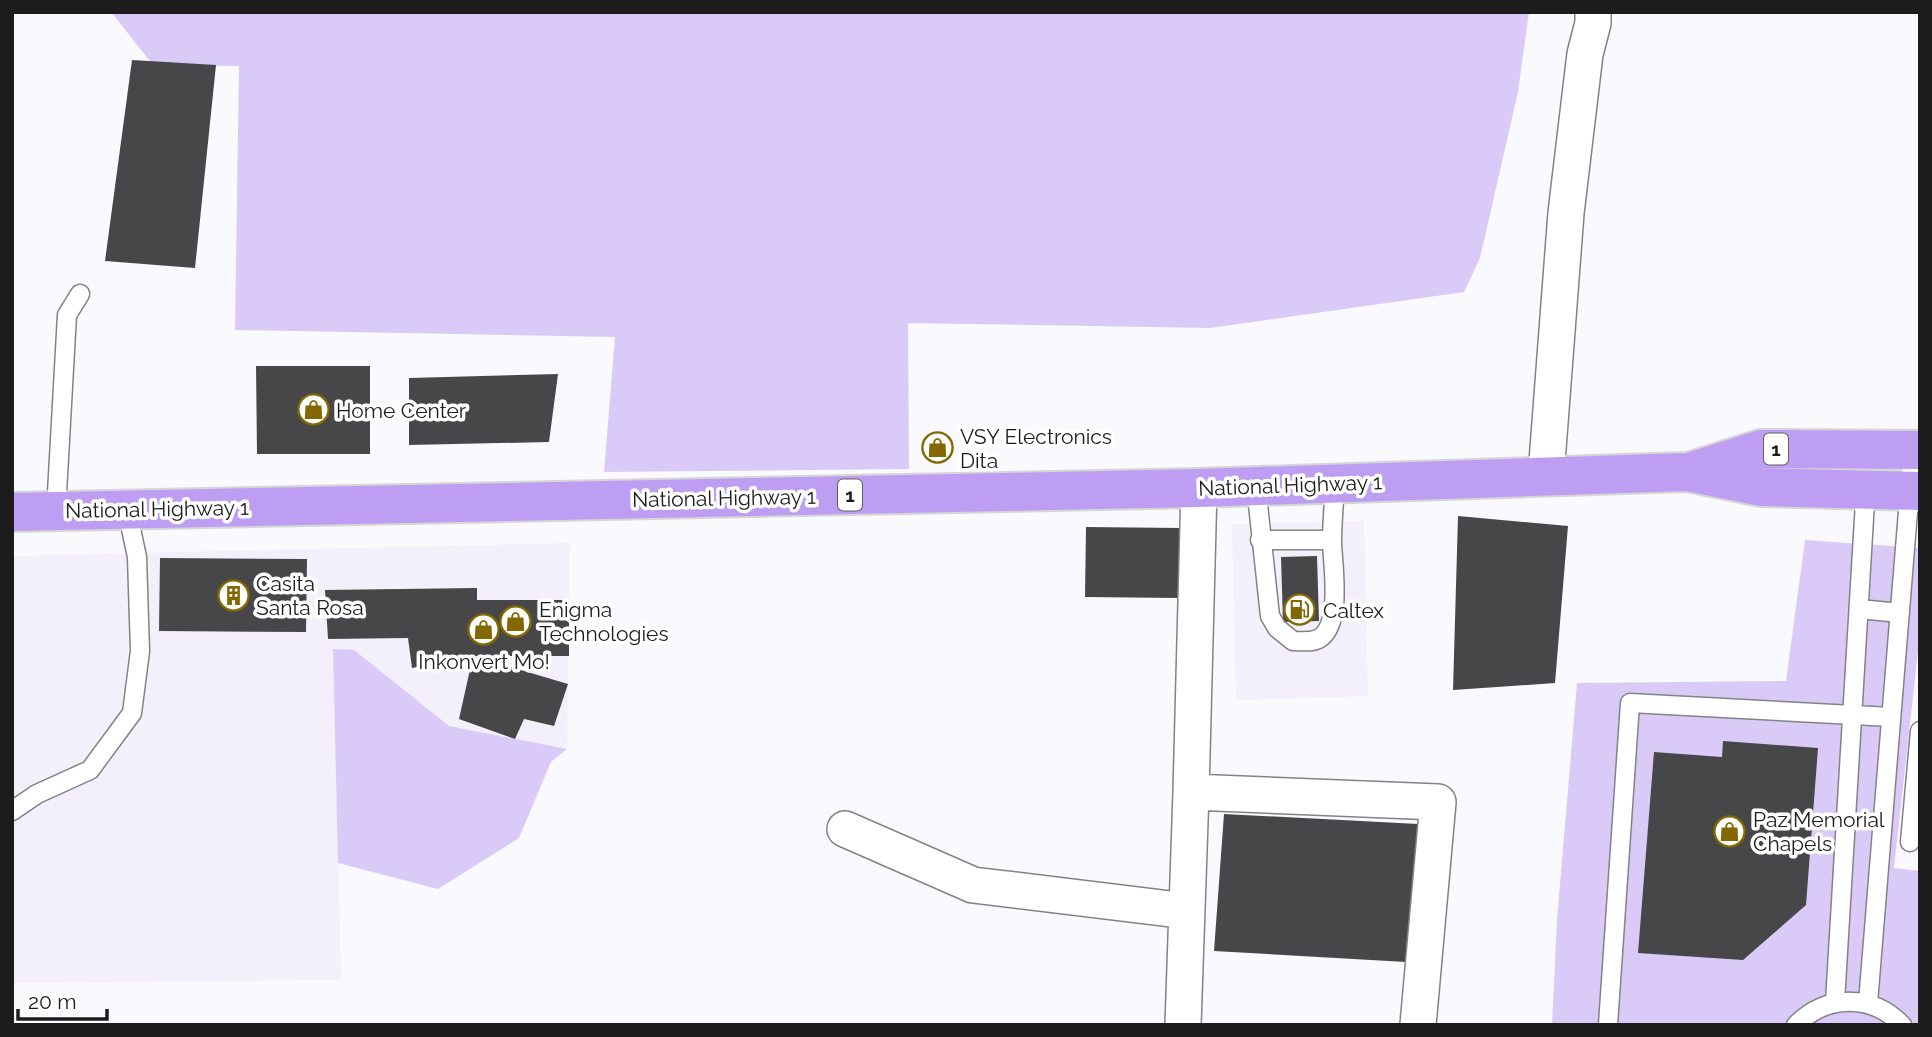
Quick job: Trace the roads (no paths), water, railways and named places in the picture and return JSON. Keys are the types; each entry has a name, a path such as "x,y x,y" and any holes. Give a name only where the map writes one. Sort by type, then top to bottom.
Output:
{"highway":[{"name":"National Highway 1","path":"1687,472 1761,449 1916,450"},
{"name":"National Highway 1","path":"12,512 1199,488 1687,472 1761,487 1914,491"}],"street":[{"path":"1546,475 1566,214 1585,54 1596,16"},
{"path":"1183,1025 1199,488"},
{"path":"1192,792 1437,802 1418,1025"},
{"path":"845,829 973,885 1187,911"}],"lane":[{"path":"56,511 67,315 80,294"},
{"path":"1835,1002 1868,450"},
{"path":"1868,1003 1916,450"},
{"path":"1256,486 1270,616 1283,635 1293,641 1301,641 1316,640 1330,625 1334,603 1332,540 1335,483"},
{"path":"12,811 37,794 90,770 132,713 140,651 137,557 127,510"},
{"path":"1260,540 1332,540"},
{"path":"1859,609 1900,613"},
{"path":"1608,1025 1630,704 1891,717"},
{"path":"1910,842 1920,731"},
{"path":"1796,1025 1819,1007 1852,1001 1868,1003 1882,1009 1902,1025"}],"place":[{"name":"Home Center","path":"313,410"},
{"name":"VSY Electronics Dita","path":"937,448"},
{"name":"Casita Santa Rosa","path":"233,595"},
{"name":"Caltex","path":"1300,610"},
{"name":"Enigma Technologies","path":"516,621"},
{"name":"Inkonvert Mo!","path":"484,629"},
{"name":"Paz Memorial Chapels","path":"1730,831"}]}
